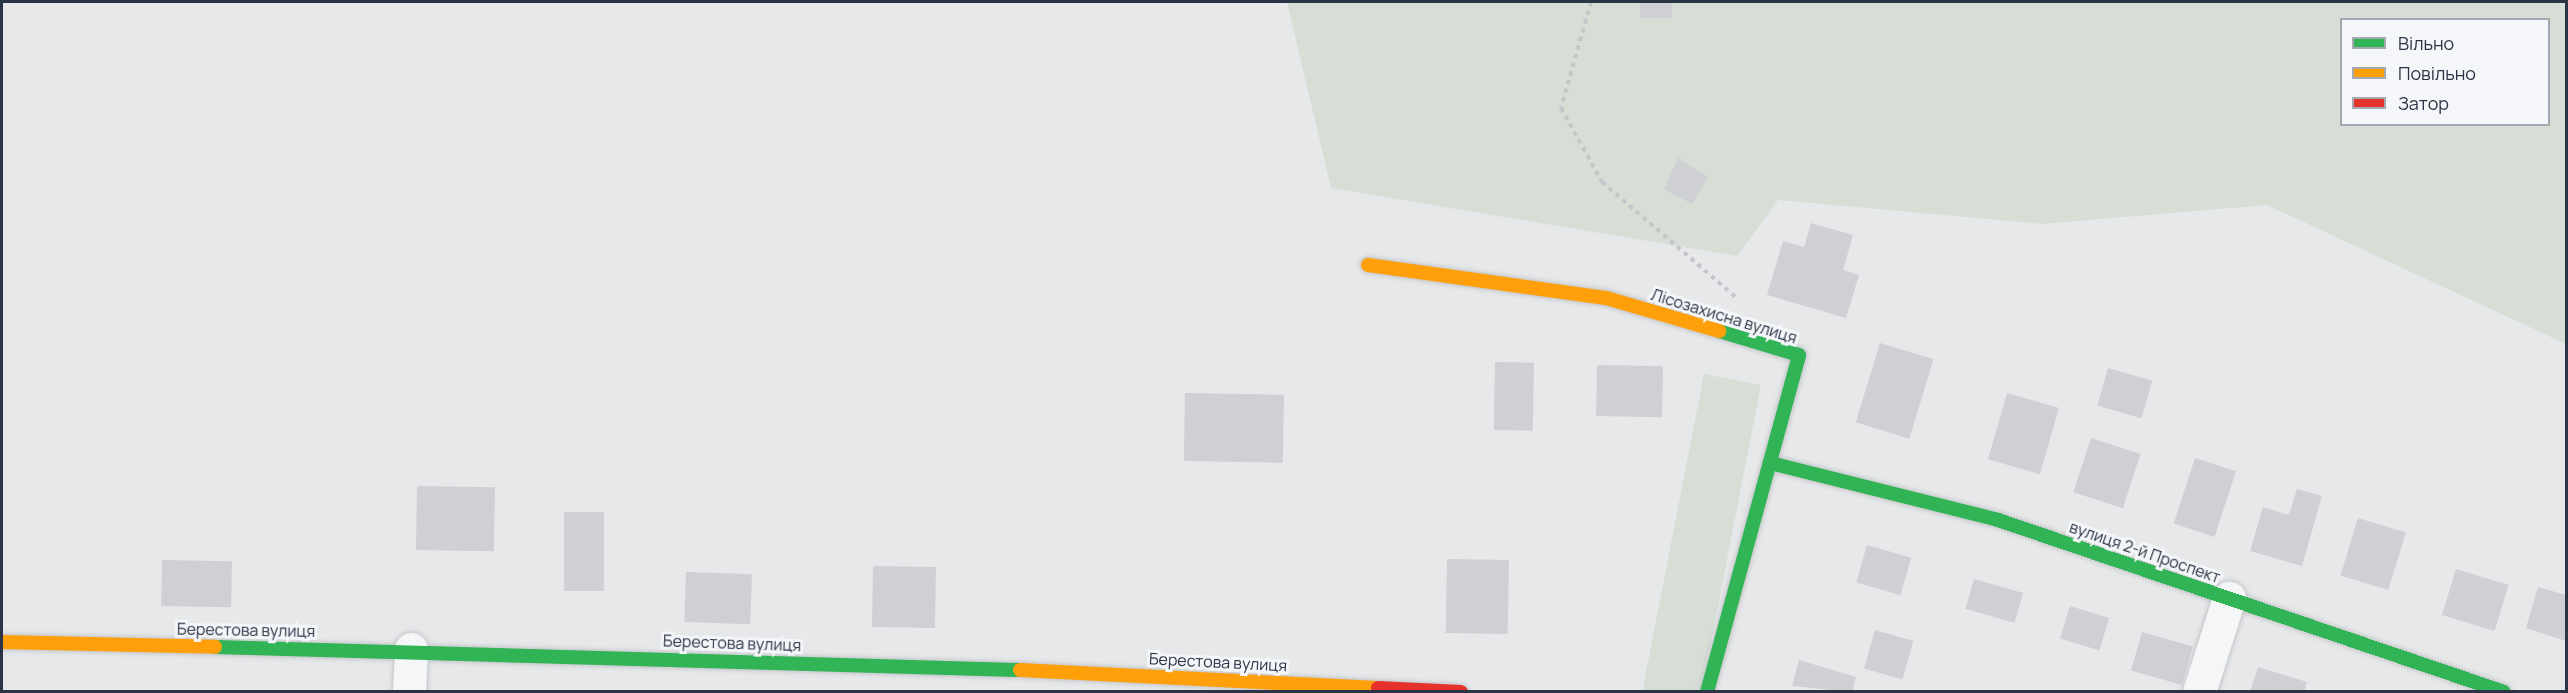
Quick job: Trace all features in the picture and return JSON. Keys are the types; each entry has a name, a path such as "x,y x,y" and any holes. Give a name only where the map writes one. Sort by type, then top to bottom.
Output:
{"street":[{"name":"Лісозахисна вулиця","path":"1368,265 1606,298 1799,355 1707,692"},
{"name":"вулиця 2-й Проспект","path":"1770,463 1998,520 2504,692"},
{"path":"2199,692 2229,598"},
{"name":"Берестова вулиця","path":"2,642 411,649 949,666 1461,692"},
{"path":"409,692 411,649"}],"path":[{"path":"1591,2 1561,108 1602,182 1747,307"}],"shaded area":[{"path":"1287,2 2566,2 2566,344 2267,205 2042,224 1778,200 1737,256 1331,188"},
{"path":"1704,374 1761,385 1701,692 1642,692"}],"building":[{"path":"1640,2 1672,2 1672,18 1640,18"},
{"path":"1678,158 1708,177 1692,204 1664,189"},
{"path":"1811,223 1853,235 1843,270 1859,275 1846,318 1767,295 1783,241 1804,247"},
{"path":"1880,343 1934,359 1909,439 1856,422"},
{"path":"1495,362 1534,363 1533,431 1494,430"},
{"path":"1597,365 1663,366 1662,417 1596,416"},
{"path":"2108,368 2152,381 2141,418 2097,405"},
{"path":"1185,393 1284,395 1283,463 1184,461"},
{"path":"2007,393 2059,408 2040,474 1988,459"},
{"path":"2091,438 2140,454 2123,508 2073,492"},
{"path":"2195,458 2236,471 2215,537 2174,524"},
{"path":"417,486 495,487 494,551 416,550"},
{"path":"2297,489 2322,496 2302,566 2250,551 2263,507 2289,515"},
{"path":"564,512 604,512 604,591 564,591"},
{"path":"2358,518 2406,533 2388,590 2340,575"},
{"path":"1867,545 1911,558 1900,595 1856,582"},
{"path":"1447,559 1509,560 1508,634 1446,633"},
{"path":"162,560 232,561 231,607 161,606"},
{"path":"873,566 936,567 935,628 872,627"},
{"path":"2456,569 2509,585 2495,631 2442,615"},
{"path":"686,572 752,574 750,624 684,622"},
{"path":"1974,579 2023,593 2014,623 1965,609"},
{"path":"2538,587 2566,595 2566,641 2526,628"},
{"path":"2070,606 2109,618 2099,651 2060,639"},
{"path":"1875,630 1913,641 1902,679 1864,668"},
{"path":"2142,632 2193,647 2182,685 2131,670"},
{"path":"1799,660 1856,677 1852,692 1792,686"},
{"path":"2258,667 2307,682 2304,692 2250,692"}],"traffic: fast":[{"path":"1707,692 1799,355 1719,331"},
{"path":"1770,463 1998,520 2504,692"},
{"path":"215,647 1020,670"}],"traffic: slow":[{"path":"1368,265 1606,298 1719,331"},
{"path":"2,642 215,647"},
{"path":"1020,670 1378,688"}],"traffic: jam":[{"path":"1378,688 1461,692"}]}
